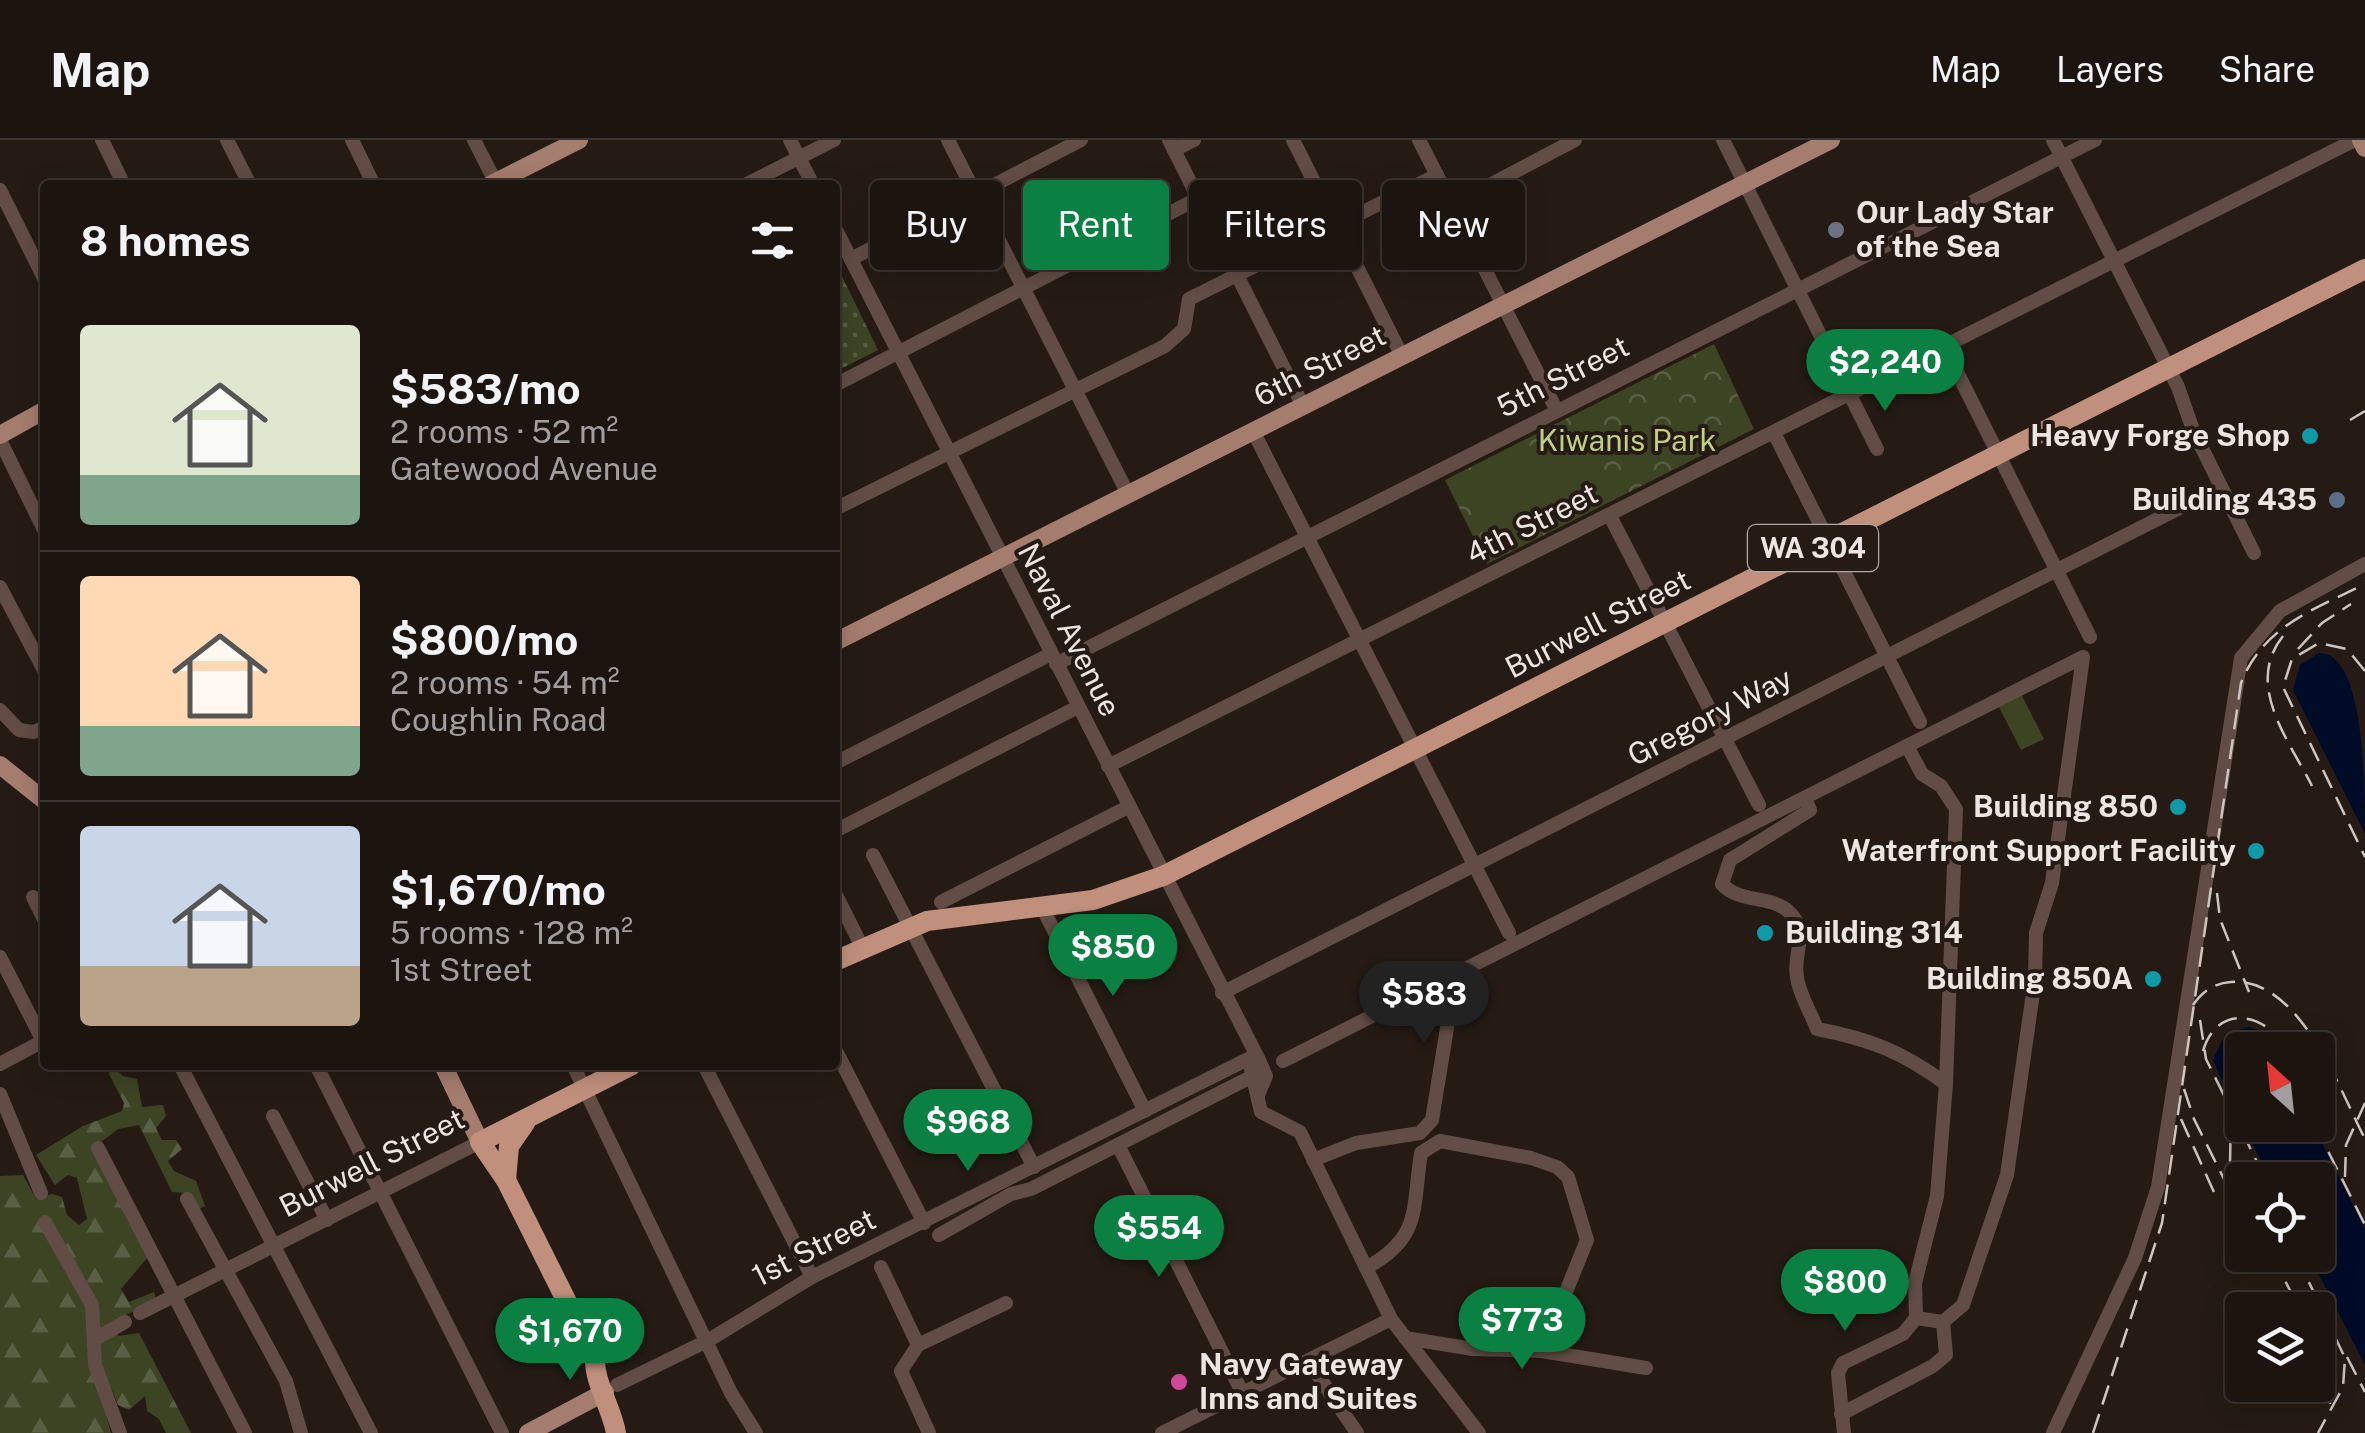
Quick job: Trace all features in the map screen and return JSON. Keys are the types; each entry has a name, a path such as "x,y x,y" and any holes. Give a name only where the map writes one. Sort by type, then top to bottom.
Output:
{"highway":[{"name":"Burwell Street","path":"840,958 910,926 957,915 1106,897 1163,876 2365,270"},
{"name":"Burwell Street","path":"480,1142 622,1070"},
{"path":"506,1180 509,1146 531,1116"},
{"path":"480,1142 506,1180 595,1358 606,1364 616,1433"},
{"path":"611,1388 630,1433"}],"main road":[{"path":"502,180 580,140"},
{"name":"6th Street","path":"840,639 1830,140"},
{"path":"2358,140 2365,148"},
{"path":"2,436 40,413"},
{"path":"0,765 40,798"},
{"path":"444,1070 480,1142"},
{"name":"1st Street","path":"528,1433 611,1388"}],"street":[{"path":"102,140 122,180"},
{"path":"227,140 247,180"},
{"path":"352,140 372,180"},
{"path":"474,140 492,180"},
{"path":"790,140 810,180"},
{"path":"755,180 834,140"},
{"path":"948,140 968,180"},
{"path":"1003,182 1081,140"},
{"path":"1189,183 1172,145 1194,140"},
{"path":"1293,140 1313,180"},
{"path":"1419,140 1440,180"},
{"path":"1498,180 1575,140"},
{"path":"1723,140 1878,448"},
{"path":"2052,140 2170,369 2220,487 2254,553"},
{"name":"5th Street","path":"840,761 1307,537 2096,140"},
{"name":"4th Street","path":"1108,766 2358,140"},
{"path":"1362,214 1437,175"},
{"path":"0,190 40,270"},
{"path":"840,382 1189,203"},
{"name":"Naval Avenue","path":"840,238 1255,1064"},
{"path":"1003,248 1128,494"},
{"path":"851,259 870,249"},
{"path":"1233,270 1303,406"},
{"path":"840,508 1077,392 1175,338 1187,323 1189,300 1248,270"},
{"path":"1359,270 1402,356"},
{"path":"1485,270 1557,410"},
{"path":"1944,346 2090,637"},
{"path":"1253,431 1509,932"},
{"path":"1775,435 1920,722"},
{"path":"2,436 40,521"},
{"name":"Gregory Way","path":"1222,993 1890,658 2220,487"},
{"path":"1610,516 1759,805"},
{"path":"2053,1433 2135,1258 2158,1187 2234,682 2246,648 2288,605 2365,564"},
{"path":"2262,628 2365,574"},
{"path":"0,587 40,663"},
{"path":"1283,1061 2083,657 2052,883 2036,933 2035,979 2007,1175 1963,1305 1943,1322 1916,1318"},
{"path":"840,827 1078,707"},
{"path":"0,710 19,730 40,729"},
{"path":"1844,1433 1838,1373 1843,1363 1903,1334 1916,1318 1914,1283 1937,1196 1946,1084 1956,809 1941,786 1922,774 1906,746"},
{"path":"1805,798 1810,810 1730,860 1722,884 1735,895 1768,901 1792,914 1802,936 1796,976 1818,1029 1858,1041 1882,1043 1946,1084"},
{"path":"942,902 1128,806"},
{"path":"873,855 1034,1167"},
{"path":"33,897 40,911"},
{"path":"840,903 862,947"},
{"path":"1042,907 1145,1111"},
{"path":"0,956 40,1033"},
{"path":"1313,1160 1356,1143 1420,1134 1432,1120 1456,973"},
{"path":"0,1064 40,1043"},
{"path":"840,1059 924,1223"},
{"path":"1255,1064 1261,1112 1300,1132 1391,1319 1479,1433"},
{"path":"1255,1064 1272,1076 1266,1104 1270,1118"},
{"path":"939,1235 1011,1194 1031,1189 1118,1145 1255,1064"},
{"name":"1st Street","path":"611,1388 709,1340 812,1278 1145,1111 1255,1064"},
{"path":"183,1070 371,1433"},
{"path":"319,1070 502,1433"},
{"path":"576,1070 718,1358 731,1393 753,1427"},
{"path":"707,1070 812,1278"},
{"path":"0,1094 40,1193"},
{"path":"273,1116 327,1220"},
{"path":"1366,1268 1395,1252 1408,1235 1422,1152 1446,1140 1531,1158 1568,1177 1587,1240 1542,1351"},
{"name":"Burwell Street","path":"140,1314 383,1195 480,1142"},
{"path":"1118,1145 1243,1394"},
{"path":"98,1148 245,1433"},
{"path":"187,1199 286,1381 301,1433"},
{"path":"45,1222 92,1306 97,1338 95,1366 120,1433"},
{"path":"881,1268 918,1346"},
{"path":"928,1433 901,1371 918,1346 1006,1303"},
{"path":"1162,1433 1391,1319"},
{"path":"97,1338 125,1322"},
{"path":"1842,1414 1941,1360 1946,1355 1943,1322"},
{"path":"1406,1338 1473,1349 1542,1351 1646,1368"},
{"path":"1310,1362 1357,1433"}],"green space":[{"path":"840,272 878,350 840,369"},
{"name":"Kiwanis Park","path":"1714,344 1754,429 1487,564 1445,480"},
{"path":"1578,421 1584,423 1615,493 1492,553 1458,483"},
{"path":"2021,694 2044,739 2021,750 1998,705"},
{"path":"110,1070 116,1070 137,1079 142,1107 163,1105 166,1116 156,1128 162,1140 176,1140 182,1149 168,1161 174,1171 196,1181 205,1206 199,1209 188,1193 172,1192 139,1125 118,1129 93,1148 147,1258 121,1289 129,1302 154,1292 156,1300 116,1320 118,1336 139,1333 191,1433 166,1433 159,1419 147,1411 145,1396 129,1410 118,1405 112,1390 100,1393 111,1433 0,1433 0,1176 23,1175 36,1199 52,1194 62,1197 67,1215 79,1225 87,1219 77,1178 68,1175 55,1185 36,1155 83,1126 122,1111 124,1103"}],"water":[{"path":"2319,653 2334,658 2346,674 2354,698 2363,757 2365,834 2293,690 2300,665"},
{"path":"2249,1027 2262,1032 2232,1032"},
{"path":"2225,1034 2225,1087 2213,1060"},
{"path":"2252,1142 2322,1142 2332,1162 2262,1162"},
{"path":"2335,1169 2365,1229 2365,1365 2335,1306 2335,1292 2328,1292 2318,1272 2335,1272"}],"pier":[{"path":"2365,1091 2365,1166 2335,1106"}],"railway":[{"path":"2350,420 2365,411"},
{"path":"2093,1433 2162,1223 2241,683 2251,663 2277,633 2310,611 2365,584"},
{"path":"2298,649 2322,623 2351,604"},
{"path":"2283,636 2272,655 2269,693 2282,731 2312,786"},
{"path":"2365,671 2347,649 2319,643 2292,659 2283,687 2365,857"},
{"path":"2217,893 2220,919 2249,992"},
{"path":"2193,1005 2209,989 2231,982 2256,985 2277,997 2314,1040 2365,1139"},
{"path":"2200,1020 2206,1059 2257,1162"},
{"path":"2203,1051 2219,1025 2230,1020 2255,1021 2272,1032"},
{"path":"2184,1089 2194,1119 2225,1181"},
{"path":"2345,1177 2346,1145 2365,1103"},
{"path":"2181,1119 2218,1201"},
{"path":"2230,1142 2230,1162"},
{"path":"2324,1142 2365,1225"},
{"path":"2281,1272 2291,1292"},
{"path":"2304,1272 2345,1358 2343,1387 2318,1433"},
{"path":"2347,1357 2365,1392"}],"place":[{"name":"Our Lady Star of the Sea","path":"1836,230"},
{"name":"Heavy Forge Shop","path":"2310,436"},
{"name":"Building 435","path":"2337,500"},
{"name":"Building 850","path":"2178,807"},
{"name":"Waterfront Support Facility","path":"2256,851"},
{"name":"Building 314","path":"1765,933"},
{"name":"Building 850A","path":"2153,979"},
{"name":"Navy Gateway Inns and Suites","path":"1179,1382"}]}
